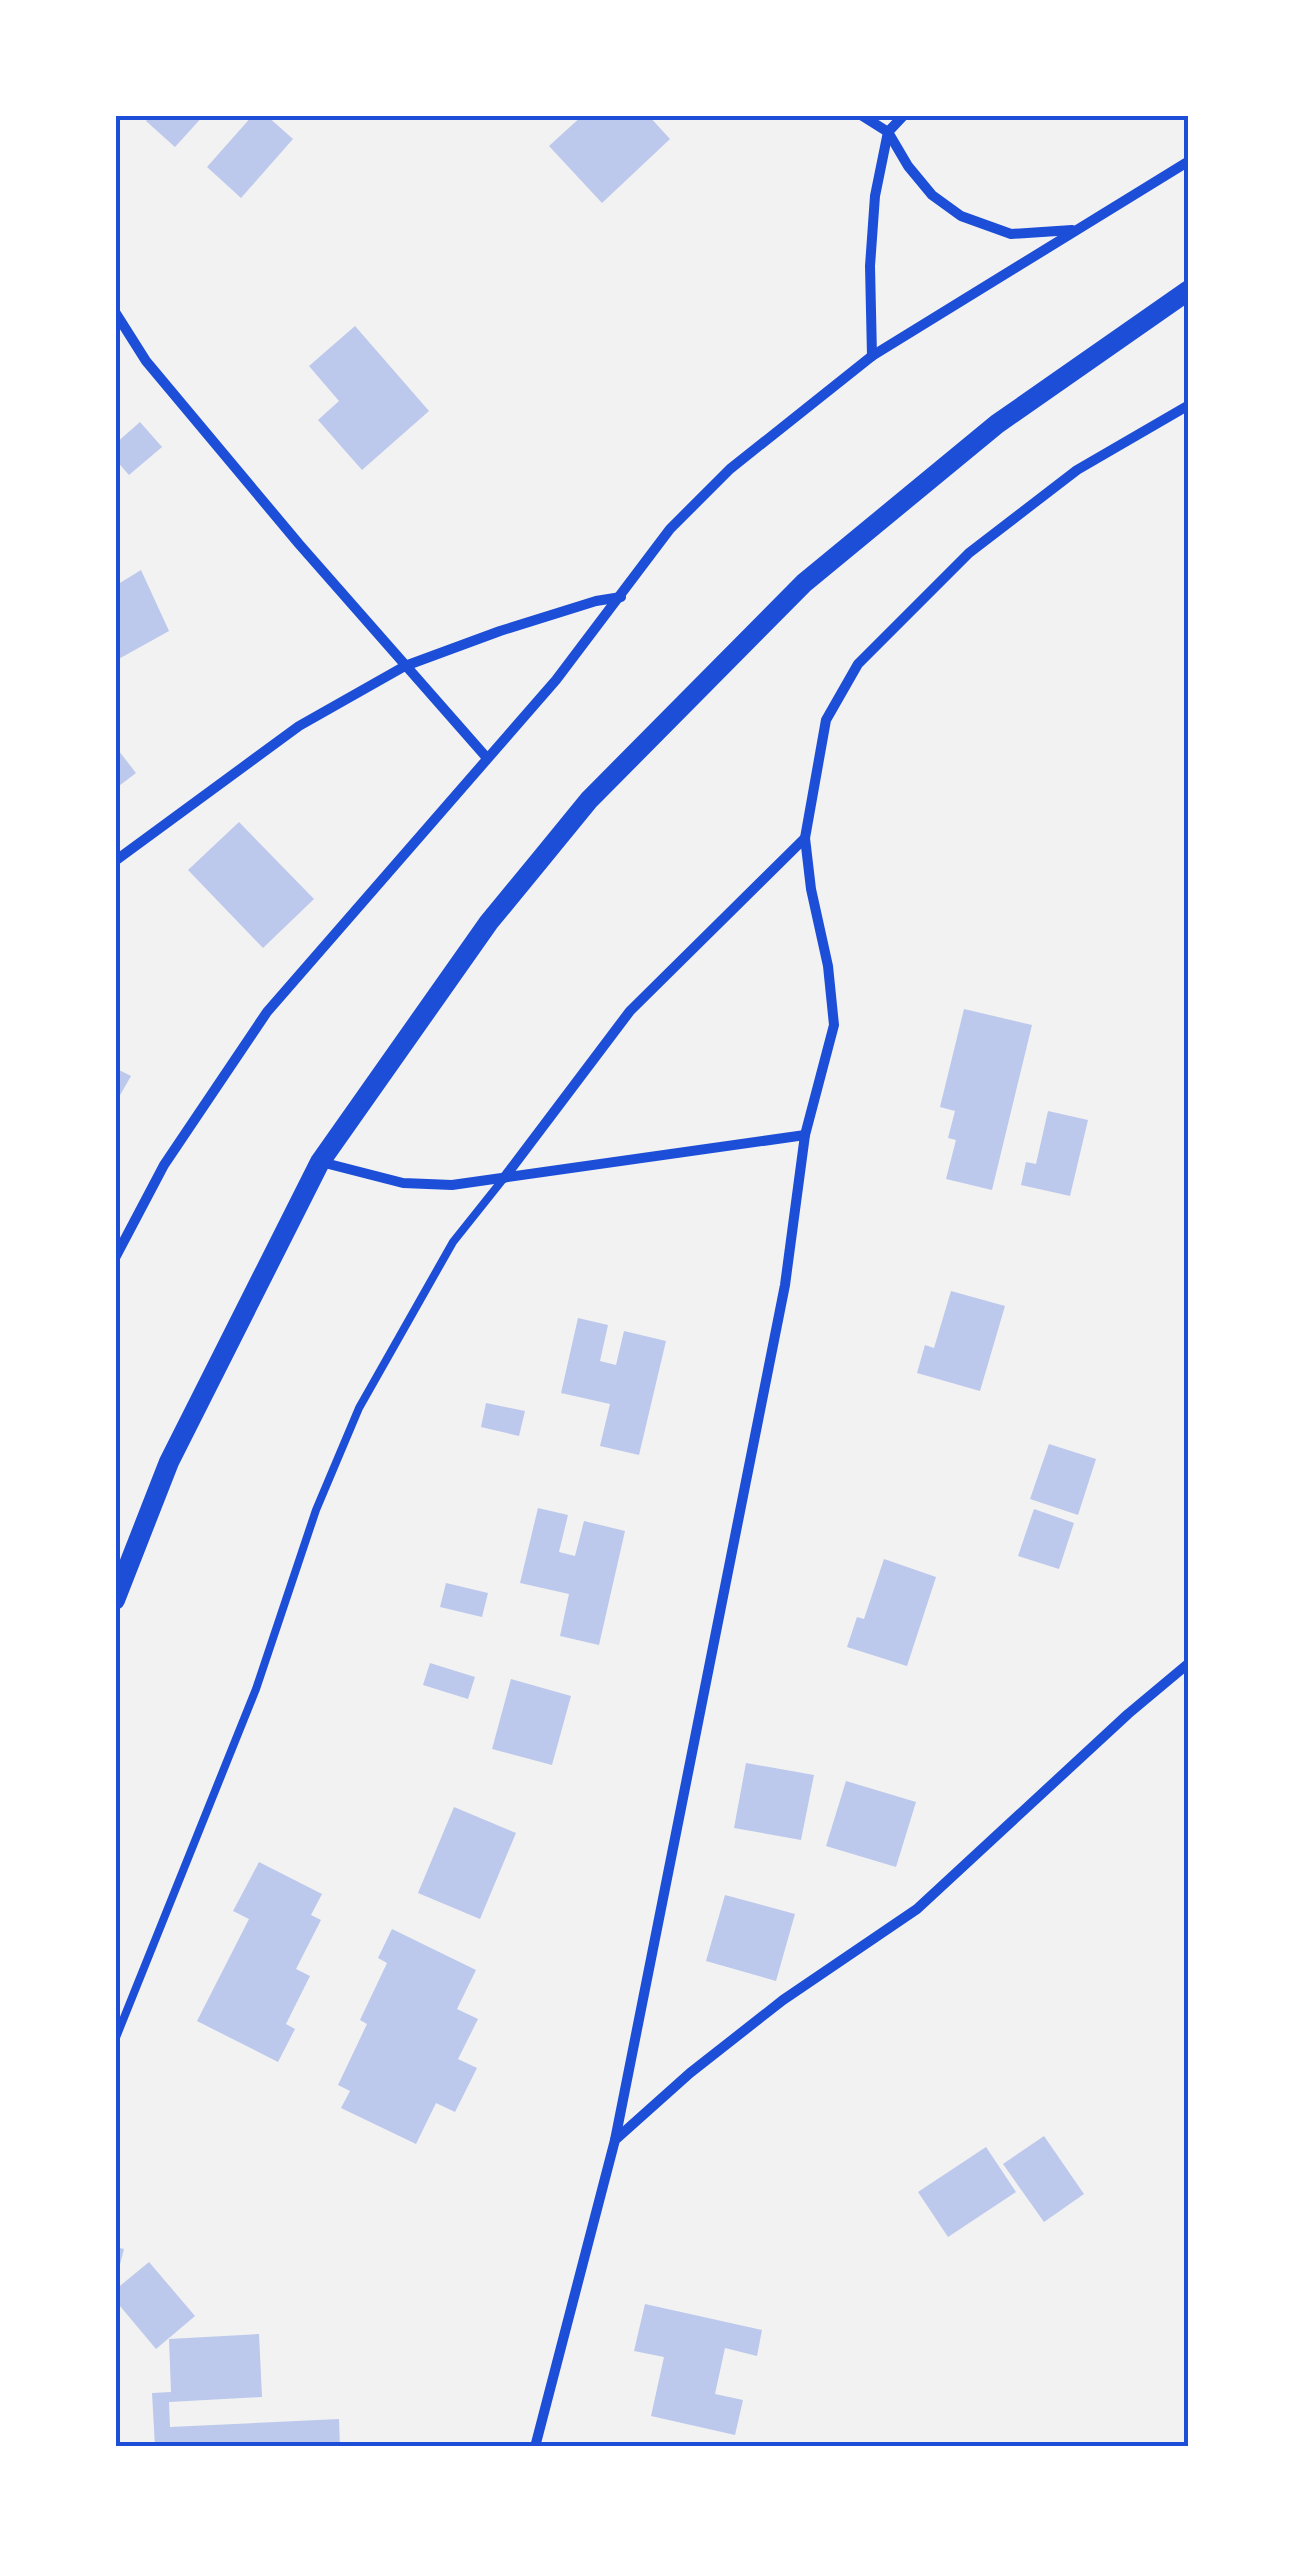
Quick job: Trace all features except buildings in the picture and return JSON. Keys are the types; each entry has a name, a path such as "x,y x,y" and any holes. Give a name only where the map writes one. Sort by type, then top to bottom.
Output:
{"main road":[{"path":"115,1600 169,1462 320,1162 489,922 590,800 804,583 1042,390 1189,290"}],"street":[{"path":"861,115 888,132 932,196 961,216 1011,234 1074,230"},
{"path":"872,356 870,266 875,196 888,132 904,115"},
{"path":"115,1258 164,1165 267,1012 556,680 670,528 730,468 872,356 1189,161"},
{"path":"115,312 146,361 404,666 487,758"},
{"path":"535,2447 615,2140 785,1285 805,1135 834,1024 828,966 811,889 805,838 826,720 858,664 969,553 1078,470 1189,405"},
{"path":"115,861 300,726 404,666 500,631 621,597"},
{"path":"504,1178 630,1011 805,838"},
{"path":"320,1162 403,1183 452,1185 805,1135"},
{"path":"615,2140 690,2073 768,2012 917,1909 1128,1714 1189,1663"}],"lane":[{"path":"115,2040 249,1706 316,1510 358,1408 453,1242 504,1178"}]}
